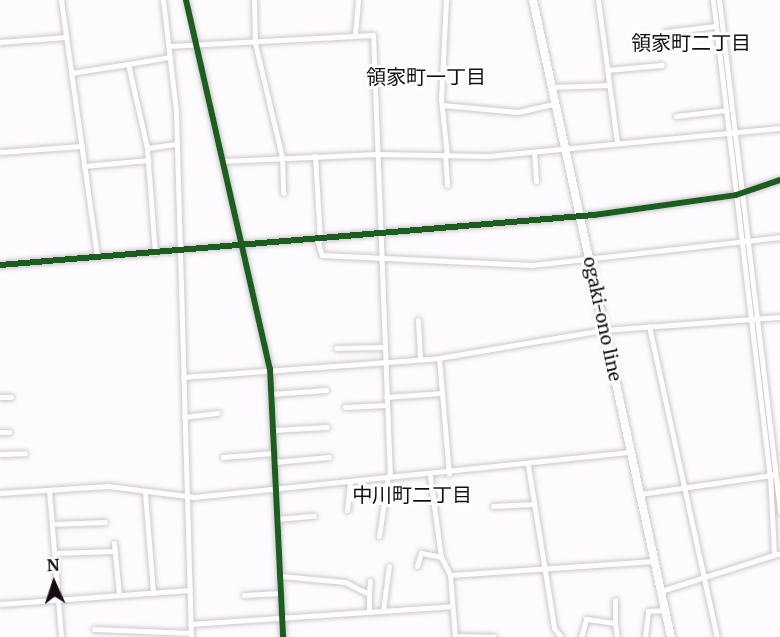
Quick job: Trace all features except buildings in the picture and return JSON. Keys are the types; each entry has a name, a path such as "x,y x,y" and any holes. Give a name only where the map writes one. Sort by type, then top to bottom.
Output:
{"main road":[{"name":"ogaki-ono line","path":"532,0 671,637"}],"street":[{"path":"61,0 97,257"},
{"path":"94,629 191,635 176,144 170,57 163,0"},
{"path":"186,0 270,369 283,637"},
{"path":"254,0 255,41 282,158 283,193"},
{"path":"355,35 358,0"},
{"path":"446,0 442,105 447,185"},
{"path":"598,0 617,143"},
{"path":"661,591 777,553 770,475 713,0"},
{"path":"719,0 779,474 780,511"},
{"path":"665,32 716,26"},
{"path":"169,46 373,35 378,235 389,476 379,536"},
{"path":"0,42 66,37"},
{"path":"71,73 170,57"},
{"path":"128,64 149,160 155,253"},
{"path":"607,70 662,65"},
{"path":"552,87 609,85"},
{"path":"442,105 518,112 556,103"},
{"path":"676,116 727,110"},
{"path":"224,161 377,153 446,155 534,152 780,128"},
{"path":"147,148 176,144"},
{"path":"0,153 82,146"},
{"path":"534,152 536,182"},
{"path":"315,156 319,240 322,255 532,266 780,237"},
{"path":"84,166 149,160"},
{"path":"0,265 580,217 736,195 780,180"},
{"path":"183,377 439,358 603,330 780,316"},
{"path":"418,320 420,359"},
{"path":"649,326 717,637"},
{"path":"336,348 384,348"},
{"path":"439,358 449,474"},
{"path":"271,394 326,390"},
{"path":"386,397 442,393"},
{"path":"0,397 11,397"},
{"path":"345,407 387,405"},
{"path":"184,417 218,413"},
{"path":"273,430 327,427"},
{"path":"0,432 9,432"},
{"path":"0,493 108,486 145,493 187,496 276,489 389,476 430,476 631,452"},
{"path":"0,454 25,453"},
{"path":"223,457 274,453"},
{"path":"274,462 328,457"},
{"path":"528,465 554,628 561,637"},
{"path":"640,494 779,474"},
{"path":"430,476 441,557 450,575 455,637 494,637"},
{"path":"347,510 350,481"},
{"path":"49,490 61,637"},
{"path":"145,493 153,593"},
{"path":"493,506 534,504"},
{"path":"277,519 314,516"},
{"path":"52,524 105,522"},
{"path":"114,543 118,595"},
{"path":"54,553 115,551"},
{"path":"417,566 421,553 441,557"},
{"path":"450,575 655,561"},
{"path":"383,611 388,566"},
{"path":"280,576 345,582 369,594"},
{"path":"369,611 370,581"},
{"path":"0,604 189,590"},
{"path":"244,595 281,593"},
{"path":"615,600 617,637"},
{"path":"190,624 282,620 451,606"},
{"path":"645,637 648,611 666,610"},
{"path":"581,637 586,619 615,623"}],"cycle path":[{"path":"186,0 270,369 283,637"},
{"path":"0,265 594,215 736,195 780,180"}],"district":[{"name":"領家町二丁目","path":"691,42"},
{"name":"領家町一丁目","path":"426,76"},
{"name":"中川町二丁目","path":"412,494"}]}
